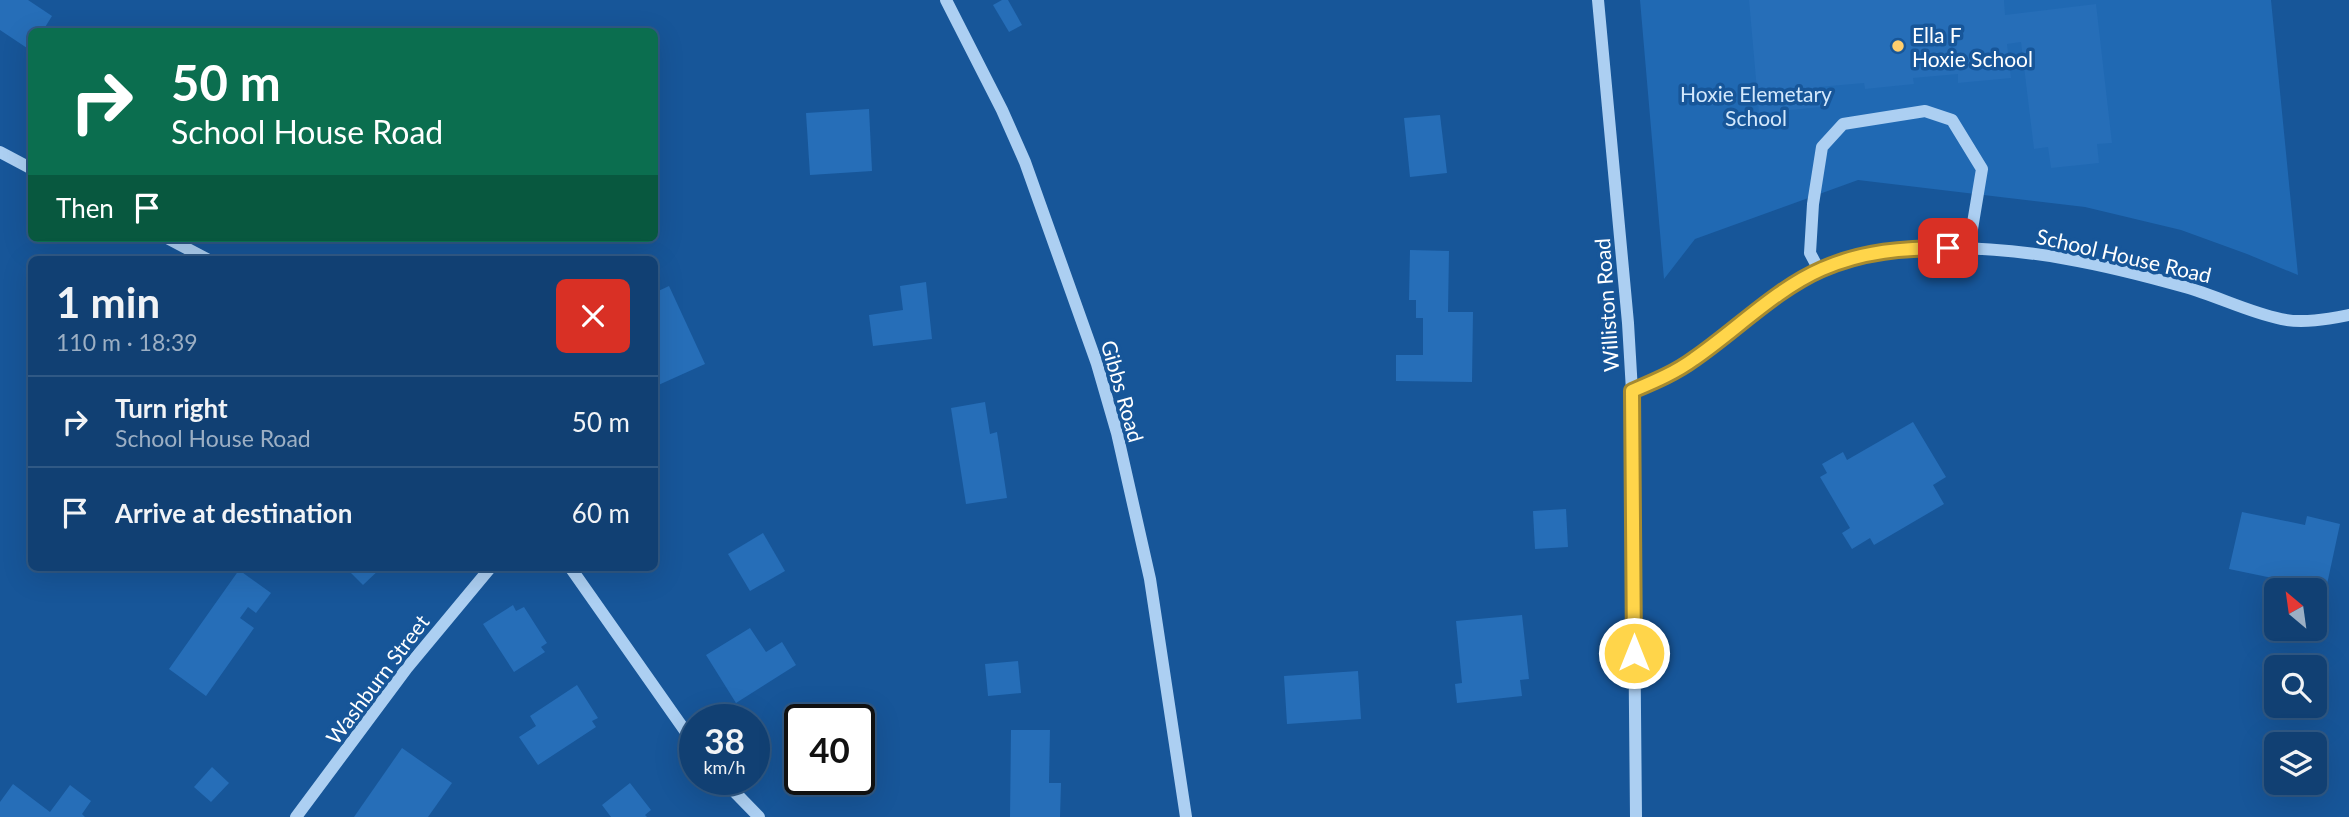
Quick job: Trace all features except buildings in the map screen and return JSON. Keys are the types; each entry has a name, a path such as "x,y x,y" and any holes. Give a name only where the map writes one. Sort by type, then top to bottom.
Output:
{"street":[{"name":"Gibbs Road","path":"946,0 1026,162 1097,364 1117,433 1150,579 1186,817"},
{"name":"Williston Road","path":"1598,0 1632,391 1636,817"},
{"path":"1819,270 1810,253 1813,205 1822,147 1843,124 1925,111 1952,120 1982,169 1969,247"},
{"path":"0,152 28,167"},
{"path":"175,242 201,256"},
{"name":"School House Road","path":"1632,391 1666,377 1786,289 1819,270 1857,256 1907,248 1969,247 2021,251 2129,272 2197,290 2282,320 2320,320 2349,315"},
{"name":"Washburn Street","path":"296,817 407,668 488,571"},
{"path":"573,571 679,722"},
{"path":"738,795 759,817"}],"green space":[{"name":"Hoxie Elemetary School","path":"1640,0 2271,0 2298,275 2181,230 2085,207 1858,180 1695,239 1664,279"}],"place":[{"name":"Ella F Hoxie School","path":"1898,46"}],"route":[{"path":"1634,653 1632,391 1666,377 1786,289 1819,270 1857,256 1907,248 1948,248"}]}
